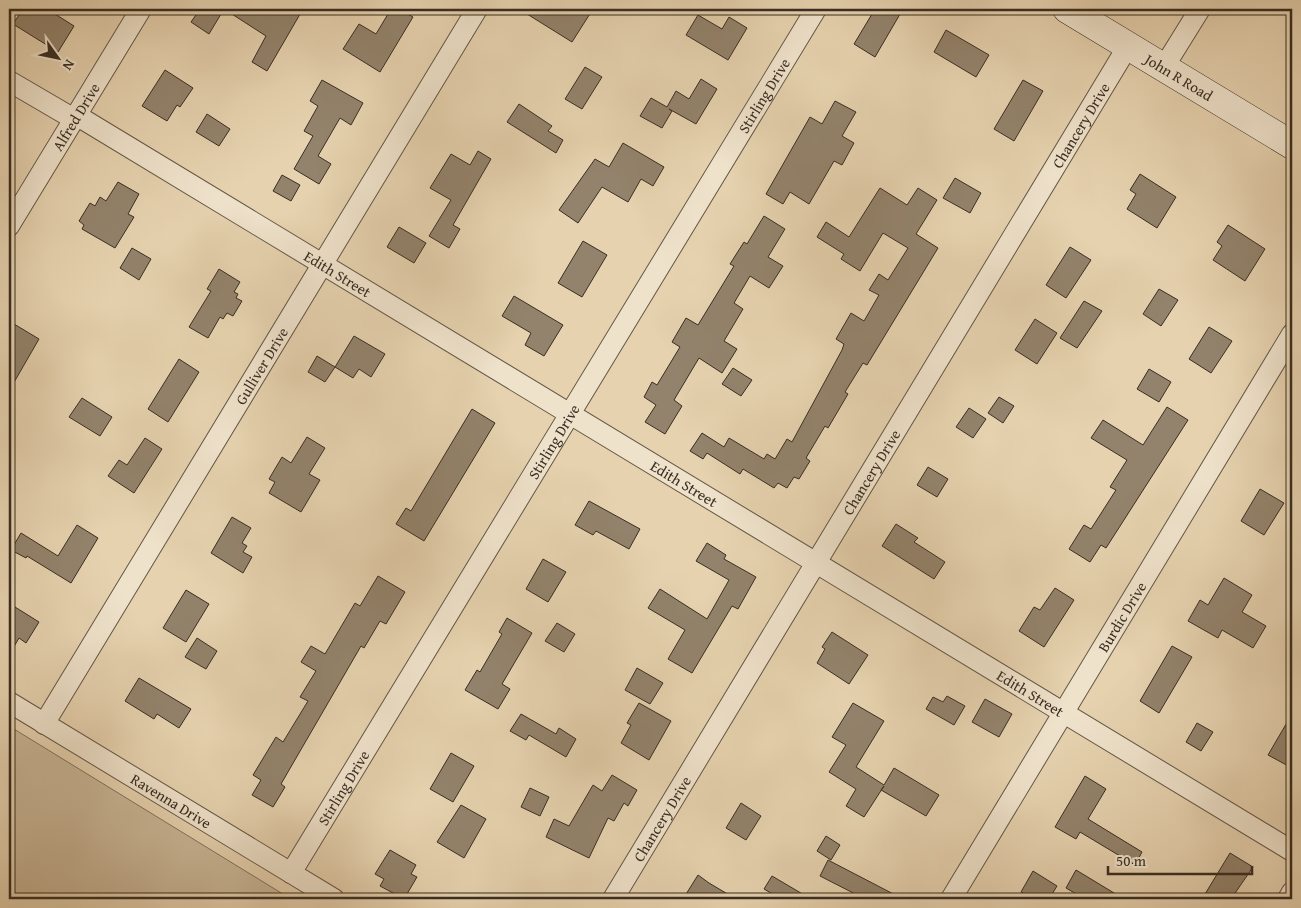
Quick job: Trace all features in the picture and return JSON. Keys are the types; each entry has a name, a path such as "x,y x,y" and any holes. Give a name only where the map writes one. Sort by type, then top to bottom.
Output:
{"main road":[{"name":"John R Road","path":"1067,9 1292,145"}],"street":[{"name":"Alfred Drive","path":"9,226 141,9"},
{"name":"Gulliver Drive","path":"44,724 478,9"},
{"name":"Stirling Drive","path":"291,873 816,9"},
{"path":"1164,67 1200,9"},
{"name":"Chancery Drive","path":"613,899 1128,46"},
{"name":"Edith Street","path":"9,81 75,117 323,264 1292,852"},
{"name":"Burdic Drive","path":"951,899 1292,334"},
{"name":"Ravenna Drive","path":"9,702 334,899"},
{"path":"1288,899 1292,892"}],"shaded area":[{"path":"9,726 291,899 9,899"}],"building":[{"path":"23,9 58,9 55,14 74,26 58,52 13,24"},
{"path":"200,9 224,9 209,34 191,22"},
{"path":"224,9 303,9 267,71 252,62 266,36"},
{"path":"391,9 399,9 413,17 380,72 343,49 359,24 376,34"},
{"path":"519,9 593,9 572,42"},
{"path":"875,9 903,9 875,57 854,44"},
{"path":"698,15 722,29 729,17 747,28 728,60 686,35"},
{"path":"946,30 989,55 976,77 934,52"},
{"path":"585,67 602,77 582,109 565,99"},
{"path":"165,70 193,88 180,107 177,105 167,121 142,106"},
{"path":"701,79 717,89 696,124 669,109 672,111 662,128 640,116 651,98 667,107 676,91 689,99"},
{"path":"322,80 363,103 351,125 340,118 318,156 331,164 319,184 294,169 313,136 304,131 318,106 310,101"},
{"path":"1023,80 1043,91 1014,141 994,129"},
{"path":"835,101 856,112 842,136 854,143 842,165 834,161 809,204 790,192 783,204 766,194 810,117 822,124"},
{"path":"519,104 552,126 548,131 563,140 556,153 507,122"},
{"path":"207,114 230,129 219,146 196,132"},
{"path":"623,143 664,167 653,186 641,179 628,202 602,187 578,223 559,210 595,159 609,167"},
{"path":"478,151 491,159 453,225 460,229 449,248 429,236 451,200 430,188 451,154 470,165"},
{"path":"1140,174 1176,197 1157,228 1127,209 1136,194 1130,190"},
{"path":"282,175 300,185 291,201 273,191"},
{"path":"955,178 981,193 970,213 943,198"},
{"path":"118,182 139,194 128,214 134,217 115,248 82,229 84,225 79,221 90,203 95,206 100,197 106,201"},
{"path":"880,188 907,205 918,188 937,200 916,234 938,248 867,365 863,363 845,392 848,394 828,428 825,426 806,458 810,461 799,479 794,477 787,488 778,483 774,488 743,469 740,474 707,453 703,459 690,451 702,433 724,447 729,438 764,459 767,454 775,459 787,439 792,442 842,350 844,344 836,339 851,313 864,321 879,295 869,290 879,274 888,280 908,248 883,233 860,271 841,259 844,254 817,237 826,222 849,237"},
{"path":"764,216 785,229 768,257 783,266 769,288 750,276 734,303 743,309 724,341 737,349 722,373 699,358 674,400 682,406 665,434 645,422 656,405 644,397 652,382 657,385 680,347 672,342 686,318 698,325 734,266 730,264 744,242 747,244"},
{"path":"1228,225 1265,249 1245,281 1213,260 1222,246 1217,242"},
{"path":"399,227 426,243 414,263 387,247"},
{"path":"583,241 607,255 582,297 558,283"},
{"path":"1070,247 1091,260 1066,298 1046,285"},
{"path":"132,248 151,259 139,280 120,268"},
{"path":"219,269 240,282 234,292 238,294 236,298 242,301 233,316 227,313 223,319 220,317 208,338 189,327 211,291 207,289"},
{"path":"1159,289 1178,300 1161,326 1143,314"},
{"path":"514,296 563,325 544,356 525,345 531,333 502,316"},
{"path":"1084,301 1102,311 1077,348 1060,338"},
{"path":"1035,319 1057,333 1037,364 1015,350"},
{"path":"9,321 39,339 9,391"},
{"path":"1209,327 1232,341 1211,373 1189,359"},
{"path":"354,336 385,354 371,377 359,369 353,378 335,367"},
{"path":"317,356 335,367 325,382 308,372"},
{"path":"179,359 199,372 168,422 148,409"},
{"path":"733,368 752,380 741,396 722,384"},
{"path":"1149,369 1171,382 1159,402 1137,389"},
{"path":"999,397 1014,406 1003,423 988,413"},
{"path":"82,398 112,417 100,436 69,417"},
{"path":"1167,407 1188,420 1106,548 1101,545 1090,562 1069,549 1084,525 1091,529 1116,490 1110,487 1127,460 1091,438 1103,420 1143,445"},
{"path":"969,408 986,419 973,438 956,427"},
{"path":"472,409 495,423 424,541 396,524 406,508 411,511"},
{"path":"307,437 325,448 309,474 320,480 301,512 269,493 275,482 269,479 282,457 291,463"},
{"path":"145,438 162,449 134,493 108,476 119,460 127,465"},
{"path":"928,467 948,479 937,497 917,485"},
{"path":"1260,489 1284,503 1264,535 1241,521"},
{"path":"589,501 640,529 629,549 596,531 593,535 575,525"},
{"path":"232,517 251,528 242,543 247,546 243,552 252,557 243,573 211,553"},
{"path":"896,524 918,538 914,542 945,562 934,579 882,546"},
{"path":"77,525 98,538 71,583 27,556 26,558 11,550 21,533 58,556"},
{"path":"707,543 726,555 724,559 756,577 738,609 732,606 692,673 668,659 685,630 648,608 660,589 707,619 729,580 696,561"},
{"path":"543,559 566,572 548,602 526,589"},
{"path":"378,576 405,592 386,624 380,621 364,648 361,646 281,784 285,787 273,807 252,795 261,780 253,775 276,737 283,742 308,701 300,697 316,671 301,662 311,646 325,654 355,603 360,606"},
{"path":"1224,578 1252,595 1242,612 1266,626 1253,648 1222,630 1218,638 1188,621 1200,600 1208,605"},
{"path":"1055,588 1074,600 1044,647 1019,631 1034,607 1040,610"},
{"path":"186,590 209,604 186,642 163,628"},
{"path":"15,607 39,622 26,643 19,638 9,655 9,618"},
{"path":"507,618 532,633 502,684 510,689 498,709 465,690 477,670 480,672 502,634 499,632"},
{"path":"557,623 575,634 564,652 545,641"},
{"path":"832,632 868,655 849,684 817,663 825,649 822,647"},
{"path":"197,638 217,651 206,669 185,657"},
{"path":"1172,646 1192,657 1159,713 1140,701"},
{"path":"637,668 663,683 650,704 625,690"},
{"path":"139,678 191,709 179,728 157,714 154,719 125,701"},
{"path":"947,696 965,706 954,725 926,709 933,697 943,702"},
{"path":"985,699 1012,714 999,737 972,722"},
{"path":"639,703 671,721 649,760 621,743 631,725 627,723"},
{"path":"853,703 884,721 856,767 884,785 894,768 939,795 926,816 881,790 864,817 846,806 856,789 829,772 846,745 832,737"},
{"path":"521,714 556,734 559,728 576,739 566,757 529,735 526,740 510,731"},
{"path":"1292,714 1292,768 1268,755"},
{"path":"1197,723 1213,732 1201,751 1186,742"},
{"path":"451,753 474,766 453,802 430,789"},
{"path":"612,775 637,790 628,806 624,803 614,821 608,818 589,858 546,837 554,819 569,826 593,785 602,791"},
{"path":"1085,776 1106,789 1088,819 1142,852 1135,865 1080,832 1076,839 1055,827"},
{"path":"530,788 549,797 540,816 521,807"},
{"path":"741,803 761,816 746,840 726,828"},
{"path":"461,805 486,819 464,858 437,842"},
{"path":"826,836 840,845 831,860 817,851"},
{"path":"390,850 416,865 411,874 417,877 404,899 380,886 384,879 375,874"},
{"path":"1230,853 1253,867 1231,899 1202,899"},
{"path":"828,860 903,899 865,899 820,876"},
{"path":"1076,870 1124,899 1085,899 1066,888"},
{"path":"1033,871 1057,886 1049,899 1034,899 1021,892"},
{"path":"698,875 709,883 736,899 683,899"},
{"path":"772,876 811,899 781,899 764,889"}]}
